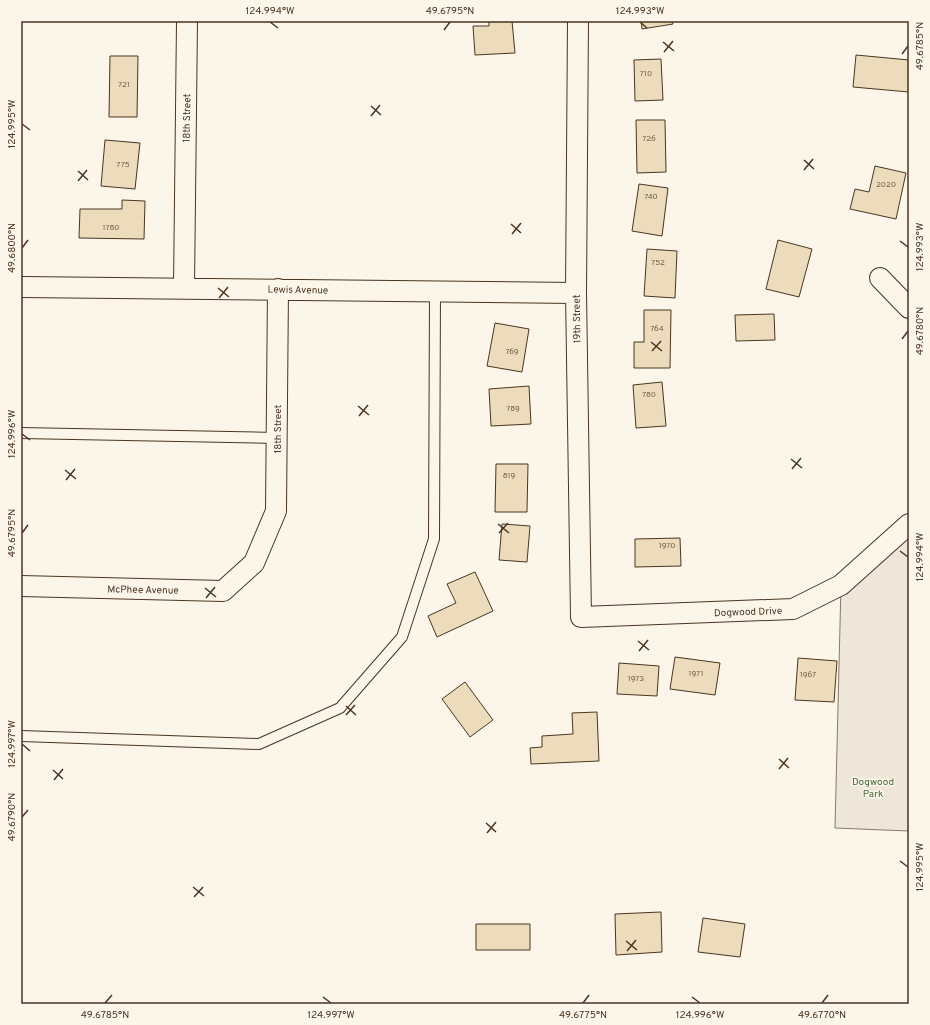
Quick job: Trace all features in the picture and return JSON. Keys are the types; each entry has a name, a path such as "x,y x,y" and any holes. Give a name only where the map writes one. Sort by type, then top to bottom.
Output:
{"street":[{"name":"18th Street","path":"184,288 187,21"},
{"name":"19th Street","path":"578,21 576,293 581,617"},
{"path":"880,278 909,308"},
{"name":"Lewis Avenue","path":"21,287 576,293"},
{"name":"18th Street","path":"254,563 276,511 278,289"},
{"name":"Dogwood Drive","path":"581,617 793,610 841,585 909,524"},
{"name":"McPhee Avenue","path":"21,586 222,591 254,563"}],"lane":[{"path":"21,736 259,744 340,708 402,637 434,539 435,292"},
{"path":"21,433 277,438"}],"green space":[{"name":"Dogwood Park","path":"909,524 909,831 835,828 841,585"}],"building":[{"path":"489,21 512,21 515,53 475,55 473,26 489,26"},
{"path":"641,21 672,21 673,24 642,29"},
{"path":"856,55 909,60 909,92 853,87"},
{"path":"110,56 138,56 137,117 109,117"},
{"path":"661,59 663,100 635,101 634,60"},
{"path":"636,120 665,120 666,172 637,173"},
{"path":"105,140 140,143 135,189 101,186"},
{"path":"875,166 906,173 896,219 850,209 855,189 869,192"},
{"path":"639,184 668,188 662,236 632,231"},
{"path":"122,200 145,201 144,239 79,238 80,209 122,209"},
{"path":"778,240 812,249 799,297 766,289"},
{"path":"647,249 677,251 675,298 644,296"},
{"path":"644,310 671,310 670,368 634,368 634,342 644,342"},
{"path":"774,314 775,340 736,341 735,315"},
{"path":"495,323 529,329 522,372 487,366"},
{"path":"662,382 666,426 636,428 633,385"},
{"path":"529,386 531,424 491,426 489,389"},
{"path":"496,464 528,464 527,512 495,512"},
{"path":"502,524 530,526 527,562 499,560"},
{"path":"680,538 681,566 635,567 635,539"},
{"path":"475,572 493,611 437,637 428,616 456,603 447,584"},
{"path":"675,657 720,663 715,695 670,689"},
{"path":"798,658 837,661 834,702 795,700"},
{"path":"619,663 659,666 657,696 617,694"},
{"path":"465,682 493,720 470,737 442,699"},
{"path":"597,712 599,761 531,764 530,748 542,747 542,736 573,734 572,713"},
{"path":"661,912 662,952 616,955 615,914"},
{"path":"703,918 745,924 740,957 698,952"},
{"path":"476,924 530,924 530,950 476,950"}]}
